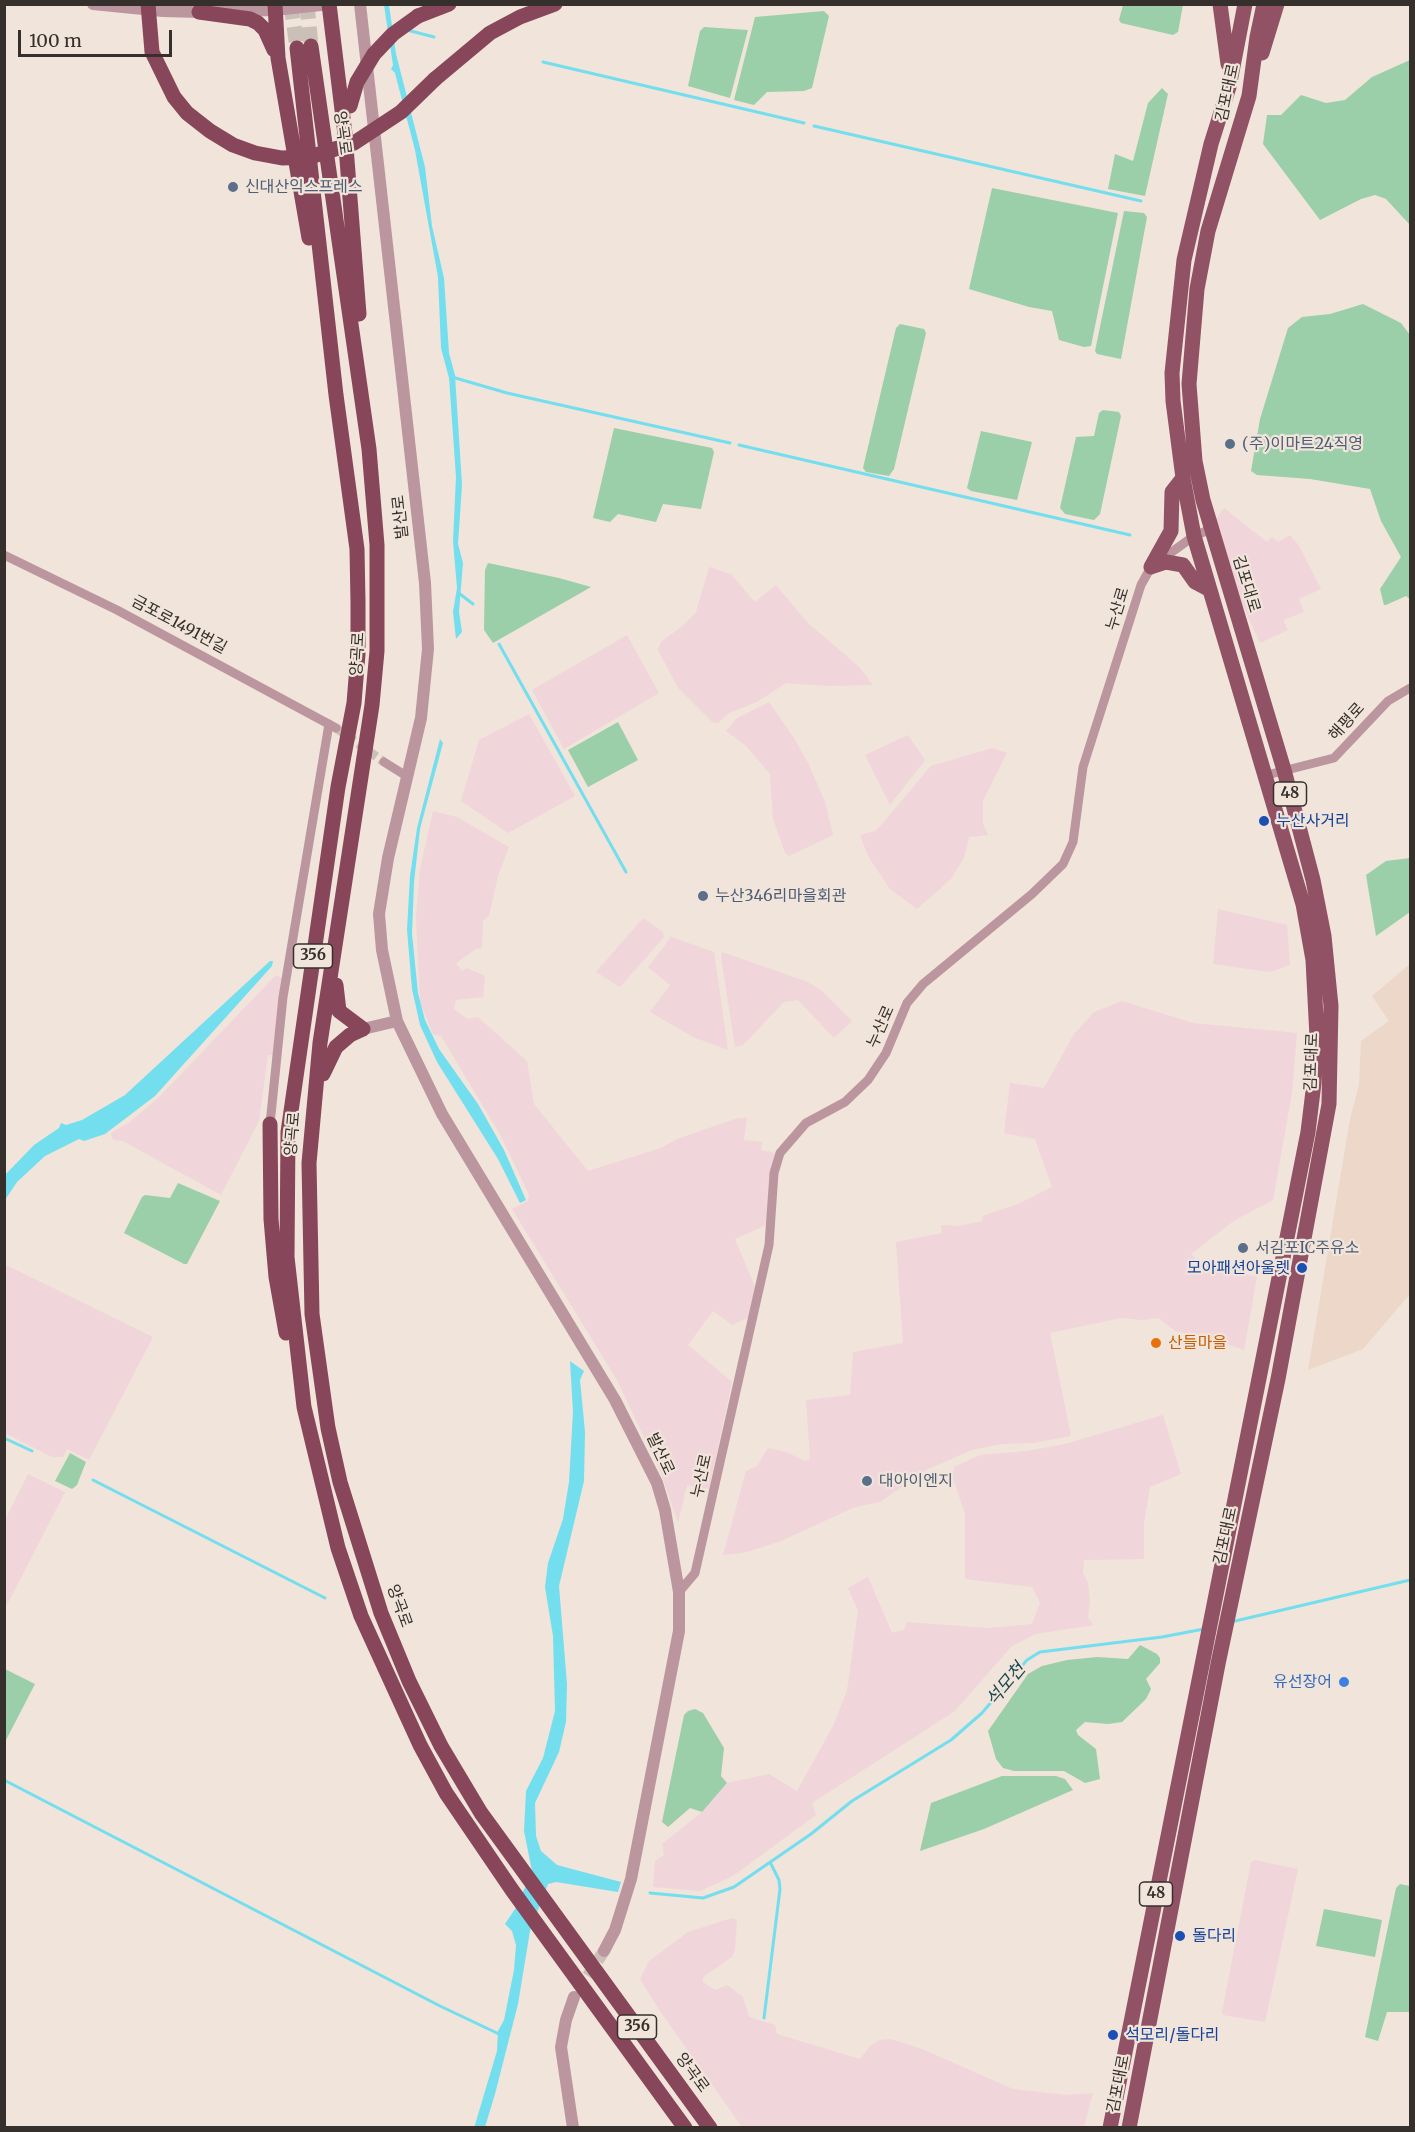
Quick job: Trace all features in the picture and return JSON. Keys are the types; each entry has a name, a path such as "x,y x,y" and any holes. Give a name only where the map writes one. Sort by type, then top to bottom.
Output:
{"highway":[{"path":"148,4 152,52 174,97 188,113 210,131 233,145 255,153 282,158 310,157 354,143 401,112 435,79 490,33 520,16 555,4"},
{"path":"345,134 350,106 360,76 374,54 393,34 418,16 449,4"},
{"path":"330,5 345,134 369,449"},
{"path":"275,7 278,58 336,395"},
{"path":"200,12 250,19 258,23 270,39 278,58"},
{"name":"양곡로","path":"685,2127 473,1834 420,1745 361,1616 338,1548 304,1407 287,1257 287,1150 295,1078 338,787 354,703 358,654 357,549 336,395 304,47 369,449 377,545 377,651 371,716 337,932 314,1103 309,1163 312,1314 318,1376 340,1482 381,1613 409,1681 441,1746 481,1813 710,2127"},
{"path":"337,932 336,1003 345,1018 363,1029"},
{"path":"314,1103 328,1060 336,1047 350,1035 363,1029"},
{"path":"270,1124 269,1169 276,1277 285,1333 304,1407"}],"main road":[{"path":"1220,4 1229,87"},
{"name":"김포대로","path":"1129,2127 1163,1956 1211,1662 1215,1599 1308,1132 1317,1037 1313,960 1303,904 1267,775 1194,536 1183,478 1172,373 1184,260 1211,144 1229,87 1245,4"},
{"name":"김포대로","path":"1110,2127 1144,1952 1211,1662 1233,1592 1289,1323 1324,1145 1329,1104 1332,1033 1324,936 1313,880 1284,770 1211,529 1195,461 1189,384 1190,350 1197,289 1208,231 1249,96 1264,4"},
{"path":"1249,96 1277,4"},
{"path":"1151,567 1171,531 1172,492 1183,478"},
{"path":"1151,567 1166,562 1183,565 1195,582 1210,590"},
{"path":"1248,715 1266,709"},
{"path":"1276,1291 1282,1302 1280,1318 1289,1323"},
{"path":"1144,1952 1163,1956"}],"street":[{"path":"93,4 163,12 330,5"},
{"name":"발산로","path":"360,4 425,583 428,649 424,692 408,777 388,858 379,914 381,950 397,1022 442,1114 615,1400 640,1448 665,1510 680,1592 679,1631 633,1869 615,1930 604,1951"},
{"name":"누산로","path":"680,1592 695,1574 770,1245 774,1173 780,1153 806,1123 845,1102 868,1080 886,1053 907,1004 923,984 1039,888 1067,858 1074,837 1076,803 1083,767 1141,585 1151,567 1194,536 1211,529"},
{"name":"금포로1491번길","path":"4,555 117,610 332,726 283,997 270,1124"},
{"name":"해평로","path":"1267,775 1334,758 1388,700 1410,688"},
{"path":"384,762 408,777"},
{"path":"363,1029 397,1022"},
{"path":"573,2127 561,2047 566,2020 574,1997"}],"shaded area":[{"path":"1224,508 1267,542 1272,537 1278,542 1290,535 1299,546 1321,589 1299,599 1304,612 1283,620 1288,630 1260,643 1225,565 1215,520"},
{"path":"709,567 731,574 755,602 776,585 806,621 859,667 873,685 826,686 786,683 757,702 729,713 718,723 712,722 678,688 658,650 661,642 685,624 696,612"},
{"path":"627,635 659,693 564,749 532,690"},
{"path":"769,702 794,738 809,765 825,802 833,835 789,856 785,853 773,819 770,774 745,745 726,731 737,718"},
{"path":"529,714 575,796 508,833 461,801 479,740"},
{"path":"908,735 925,760 890,805 865,755"},
{"path":"992,748 1007,753 983,801 983,823 988,835 969,837 964,858 951,879 917,909 890,889 868,856 860,835 875,831 931,766"},
{"path":"433,811 457,817 509,847 498,876 489,916 483,921 482,948 476,949 456,963 462,971 467,968 485,976 483,997 456,1000 454,1009 467,1019 478,1017 527,1061 534,1104 588,1171 661,1148 677,1139 738,1118 747,1118 744,1140 762,1142 761,1150 775,1153 768,1183 767,1222 762,1227 735,1239 755,1287 749,1317 732,1325 713,1311 688,1345 732,1382 709,1489 687,1485 678,1523 660,1471 617,1380 512,1209 528,1201 529,1195 501,1136 441,1036 433,1034 420,1002 416,918 420,869"},
{"path":"1218,909 1287,925 1290,965 1270,972 1213,964"},
{"path":"643,918 663,932 664,937 620,987 596,972"},
{"path":"671,937 714,952 728,1050 693,1037 650,1012 670,985 648,967"},
{"path":"722,952 808,982 822,991 852,1021 834,1038 798,1000 784,1002 743,1045 735,1047"},
{"name":"모아패션아울렛","path":"1410,964 1410,1294 1363,1349 1308,1370 1350,1119 1359,1085 1361,1041 1389,1021 1372,996"},
{"path":"276,975 282,978 273,1055 268,1055 259,1121 221,1195 123,1141 113,1140 111,1133 130,1122 160,1096"},
{"path":"1122,1001 1193,1023 1297,1033 1292,1093 1273,1200 1235,1220 1191,1254 1197,1260 1257,1277 1244,1350 1210,1338 1175,1331 1159,1318 1142,1320 1121,1318 1050,1333 1071,1436 1033,1443 1001,1444 972,1450 926,1470 880,1502 855,1507 781,1541 743,1553 723,1555 746,1471 757,1466 768,1448 786,1452 805,1461 810,1459 806,1400 850,1395 853,1352 903,1343 896,1242 942,1233 941,1225 958,1226 983,1221 982,1216 1018,1204 1052,1187 1035,1139 1004,1133 1010,1083 1044,1088 1074,1034 1094,1012"},
{"path":"4,1264 153,1337 89,1460 67,1449 63,1457 52,1457 5,1433"},
{"path":"1163,1415 1181,1474 1150,1487 1144,1523 1144,1559 1084,1560 1083,1573 1088,1583 1090,1601 1088,1618 1094,1625 1035,1634 1011,1647 955,1711 812,1803 816,1815 733,1876 700,1891 653,1887 655,1861 664,1855 662,1844 702,1812 727,1783 769,1774 797,1791 833,1726 847,1691 858,1611 848,1588 868,1577 892,1633 904,1630 907,1622 988,1628 1032,1624 1040,1603 1032,1587 965,1579 965,1514 953,1478 954,1467 980,1455 1027,1451 1065,1444"},
{"path":"28,1474 65,1492 7,1605 4,1604 5,1520"},
{"path":"1255,1860 1298,1869 1265,2022 1223,2015 1222,2012 1251,1862"},
{"path":"732,1918 737,1920 735,1950 732,1957 703,1977 703,1982 715,1990 727,1985 743,1997 749,2017 775,2025 777,2034 860,2059 871,2045 880,2040 891,2039 922,2049 1013,2089 1066,2095 1093,2093 1084,2127 742,2127 640,1979 649,1961 688,1932"}],"green space":[{"path":"1123,5 1183,5 1178,32 1173,35 1121,23 1119,20"},
{"path":"824,11 829,16 812,88 804,91 767,92 754,105 734,100 755,17"},
{"path":"704,27 748,30 730,98 688,86 700,31"},
{"path":"1410,60 1410,225 1386,199 1375,195 1361,199 1320,220 1263,144 1267,115 1281,115 1301,95 1326,103 1345,100 1372,77"},
{"path":"1162,88 1168,94 1145,196 1108,189 1115,154 1133,161 1148,103"},
{"path":"992,188 1118,213 1091,346 1084,347 1059,340 1052,311 1029,307 969,289"},
{"path":"1124,211 1144,213 1147,217 1121,359 1097,354 1095,351"},
{"path":"1363,304 1401,323 1410,335 1410,599 1406,596 1386,605 1384,605 1380,589 1401,557 1381,521 1370,489 1310,479 1257,475 1251,471 1260,419 1288,328 1302,317 1330,314"},
{"path":"900,324 924,329 926,333 894,469 889,476 866,472 863,468 896,328"},
{"path":"1103,410 1119,412 1121,416 1100,514 1094,520 1065,514 1060,508 1076,437 1094,436 1099,413"},
{"path":"614,428 712,448 714,452 701,509 663,504 656,522 618,514 610,522 593,518"},
{"path":"981,431 1032,442 1017,500 971,491 967,488"},
{"path":"488,563 591,587 493,643 484,630 485,570"},
{"path":"618,722 638,760 588,787 568,750"},
{"path":"1410,858 1410,912 1376,936 1366,875 1386,861"},
{"path":"178,1183 220,1201 187,1264 124,1233 142,1197 145,1195 170,1198"},
{"path":"70,1453 86,1462 77,1485 72,1489 55,1481"},
{"path":"1140,1645 1160,1658 1160,1663 1146,1679 1151,1689 1146,1699 1122,1722 1108,1724 1085,1722 1076,1730 1078,1735 1096,1749 1100,1779 1085,1783 1064,1771 1014,1771 1003,1768 996,1759 988,1731 1028,1674 1042,1666 1067,1660 1097,1657 1128,1659"},
{"path":"5,1669 35,1684 5,1742"},
{"path":"695,1709 703,1713 724,1748 721,1776 727,1783 702,1812 690,1808 668,1827 662,1822 684,1715"},
{"path":"1002,1776 1056,1776 1065,1779 1073,1790 984,1829 920,1851 931,1803"},
{"path":"1400,1884 1410,1886 1410,2012 1387,2012 1378,2041 1365,2037 1396,1888"},
{"path":"1324,1909 1382,1920 1375,1957 1316,1946"}],"water":[{"path":"384,5 389,5 396,54 425,167 432,226 444,278 449,353 455,375 462,485 458,544 463,563 459,612 462,632 456,639 453,612 457,588 453,541 456,477 449,378 441,348 438,277 415,150 395,73 391,69 393,65"},
{"path":"440,739 443,743 420,829 414,882 412,934 418,993 425,1020 439,1049 478,1104 504,1150 526,1200 520,1203 498,1159 437,1062 420,1025 412,989 407,930 410,876 417,828"},
{"path":"270,961 273,961 272,966 155,1096 105,1134 84,1141 79,1139 45,1156 17,1182 5,1200 5,1175 34,1145 59,1128 61,1123 66,1125 82,1120 125,1095"},
{"path":"570,1361 584,1371 580,1380 585,1432 584,1481 559,1586 567,1684 566,1722 559,1752 535,1803 536,1836 541,1851 557,1865 621,1882 618,1892 556,1882 548,1884 530,1931 518,2004 485,2127 474,2128 497,2051 498,2031 504,2020 514,1970 516,1945 512,1931 505,1924 517,1906 532,1871 524,1831 526,1791 543,1758 555,1711 553,1636 545,1587 548,1563 563,1519 569,1482 573,1412"}],"waterway":[{"path":"407,30 434,37"},
{"path":"543,62 804,123"},
{"path":"814,126 1141,201"},
{"path":"452,377 507,393 730,443"},
{"path":"739,445 1130,535"},
{"path":"460,594 473,604"},
{"path":"499,644 626,872"},
{"path":"4,1438 32,1451"},
{"path":"93,1480 325,1598"},
{"name":"석모천","path":"1231,1622 1410,1580"},
{"name":"석모천","path":"650,1893 703,1898 734,1887 811,1834 852,1801 951,1740 982,1713 1027,1660 1040,1652 1162,1637 1204,1629"},
{"path":"4,1780 440,2006 499,2034"},
{"path":"764,2018 780,1889 779,1880 771,1864"}],"tunnel":[{"path":"291,4 297,48"},
{"path":"307,4 311,46"},
{"path":"336,728 384,762"},
{"path":"578,1991 604,1951"}],"place":[{"name":"신대산익스프레스","path":"233,187"},
{"name":"(주)이마트24직영","path":"1230,444"},
{"name":"누산사거리","path":"1264,821"},
{"name":"누산346리마을회관","path":"703,896"},
{"name":"서김포IC주유소","path":"1243,1248"},
{"name":"모아패션아울렛","path":"1302,1268"},
{"name":"산들마을","path":"1156,1343"},
{"name":"대아이엔지","path":"867,1481"},
{"name":"유선장어","path":"1344,1682"},
{"name":"돌다리","path":"1180,1936"},
{"name":"석모리/돌다리","path":"1113,2035"}]}
